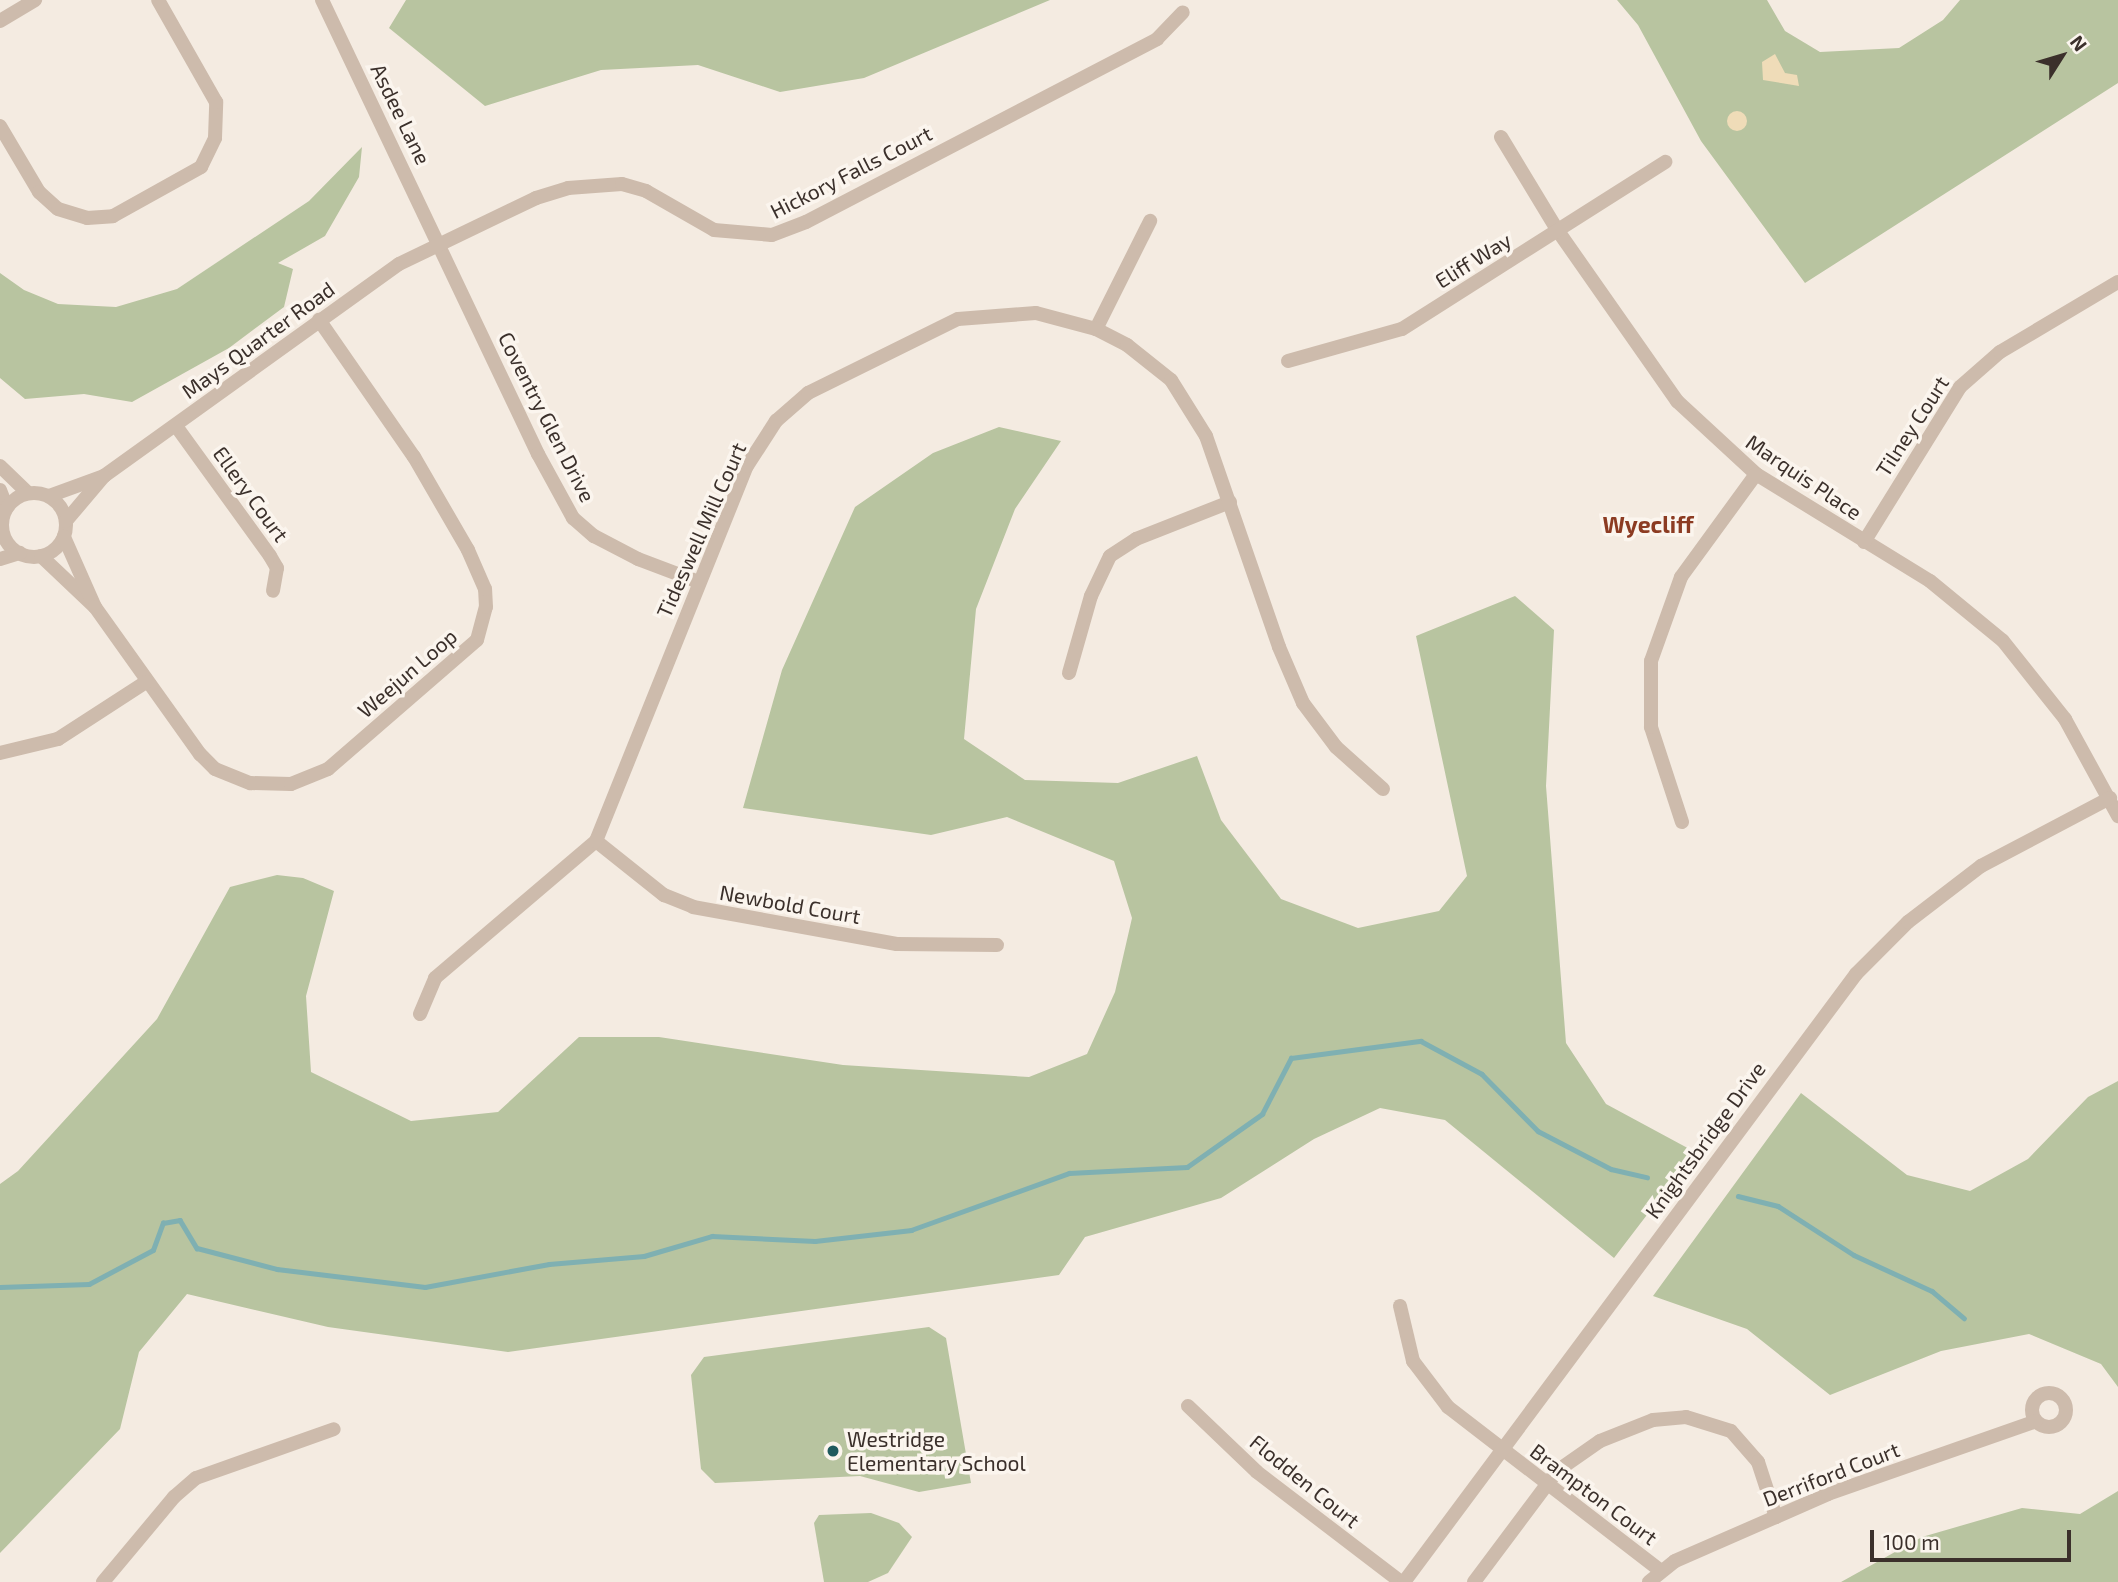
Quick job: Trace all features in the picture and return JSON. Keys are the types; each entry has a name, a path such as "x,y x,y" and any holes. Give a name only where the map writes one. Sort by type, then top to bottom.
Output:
{"street":[{"path":"0,21 35,0"},
{"path":"0,126 38,192 58,209 87,218 113,216 201,167 215,138 216,102 158,0"},
{"name":"Asdee Lane","path":"323,0 441,246"},
{"name":"Hickory Falls Court","path":"441,246 536,198 595,184 622,184 646,191 714,230 772,235 806,222 1157,39 1184,12"},
{"name":"Marquis Place","path":"1501,136 1558,230 1677,401 1756,474 1930,582 2003,641 2044,688 2118,816"},
{"name":"Eliff Way","path":"1289,361 1402,329 1665,162"},
{"path":"1096,329 1150,221"},
{"name":"Mays Quarter Road","path":"29,493 49,496 104,476 399,264 441,246"},
{"name":"Coventry Glen Drive","path":"441,246 538,454 573,518 594,536 638,559 699,582"},
{"name":"Tilney Court","path":"1864,542 1960,387 2000,352 2118,282"},
{"name":"Tideswell Mill Court","path":"421,1014 435,978 596,841 747,466 776,421 807,393 958,319 1036,313 1096,329 1127,345 1171,380 1206,436 1279,647 1303,703 1336,747 1383,789"},
{"name":"Weejun Loop","path":"64,537 95,607 146,681 215,769 250,783 291,784 328,769 477,640 486,607 485,589 468,550 414,457 318,320"},
{"name":"Ellery Court","path":"176,426 270,556 277,568 273,591"},
{"path":"0,466 29,493 7,508"},
{"path":"1682,822 1651,727 1651,660 1681,577 1756,474"},
{"name":"Mays Quarter Road","path":"66,521 104,476"},
{"path":"0,489 7,508 2,536 20,553"},
{"path":"0,559 20,553 41,556 55,550 64,537 66,521 49,496"},
{"path":"1069,673 1091,596 1110,556 1136,539 1230,502"},
{"name":"Weejun Loop","path":"41,556 95,607"},
{"path":"0,753 58,739 146,681"},
{"name":"Knightsbridge Drive","path":"1403,1582 1826,1010 1876,951 1981,866 2110,798"},
{"name":"Newbold Court","path":"596,841 664,895 706,910 897,944 997,945"},
{"name":"Brampton Court","path":"1401,1306 1408,1345 1429,1385 1468,1427 1661,1571"},
{"name":"Flodden Court","path":"1188,1406 1287,1497 1403,1582"},
{"path":"1474,1582 1547,1484 1577,1455 1624,1430 1662,1418 1695,1418 1721,1425 1745,1444 1766,1479 1776,1517"},
{"name":"Derriford Court","path":"1649,1582 1661,1571 1776,1517 2036,1421"},
{"path":"103,1582 174,1497 196,1478 334,1429"}],"green space":[{"path":"406,0 1050,0 864,78 780,92 698,65 601,70 485,106 389,28"},
{"path":"1617,0 1767,0 1785,31 1820,52 1899,48 1943,20 1960,0 2118,0 2118,83 1805,283 1701,141 1638,25"},
{"path":"362,147 359,177 325,236 278,263 293,269 284,307 229,348 132,402 84,394 25,399 0,378 0,273 24,290 58,304 116,307 177,289 309,201"},
{"path":"999,427 1061,441 1015,509 976,609 964,739 1025,780 1118,783 1197,756 1221,820 1281,899 1358,928 1439,911 1467,876 1416,636 1515,596 1554,630 1546,786 1566,1043 1606,1104 1695,1152 1614,1258 1445,1120 1380,1108 1314,1139 1221,1198 1085,1237 1059,1275 508,1352 328,1327 187,1294 139,1352 120,1429 0,1553 0,1184 18,1171 157,1019 230,887 277,875 303,878 334,891 306,996 311,1072 411,1121 498,1112 579,1037 659,1037 843,1065 1029,1077 1087,1054 1115,992 1132,918 1114,861 1007,817 931,835 743,808 782,670 855,507 933,453"},
{"path":"2118,1081 2118,1387 2101,1364 2029,1334 1941,1351 1830,1395 1747,1329 1653,1296 1801,1093 1907,1175 1970,1191 2028,1159 2088,1097"},
{"path":"929,1327 946,1338 971,1483 919,1492 860,1476 715,1483 701,1469 691,1375 704,1357"},
{"path":"2118,1491 2118,1582 1841,1582 1922,1537 2022,1508 2080,1514"},
{"path":"871,1513 899,1523 912,1537 888,1573 868,1582 824,1582 814,1523 819,1515"}],"sand":[{"path":"1775,54 1785,73 1797,75 1799,86 1763,80 1762,62"},
{"path":"1737,111 1744,114 1747,121 1744,128 1737,131 1730,128 1727,121 1730,114"}],"waterway":[{"path":"0,1287 89,1284 153,1250 163,1223 180,1220 197,1248 277,1269 425,1287 549,1264 644,1256 712,1236 815,1241 911,1230 1069,1173 1187,1167 1262,1114 1291,1058 1421,1041 1482,1074 1538,1131 1611,1169 1647,1177"},
{"path":"1738,1196 1778,1206 1854,1255 1932,1291 1964,1318"}],"place":[{"name":"Westridge Elementary School","path":"833,1451"}],"district":[{"name":"Wyecliff","path":"1648,524"}]}
